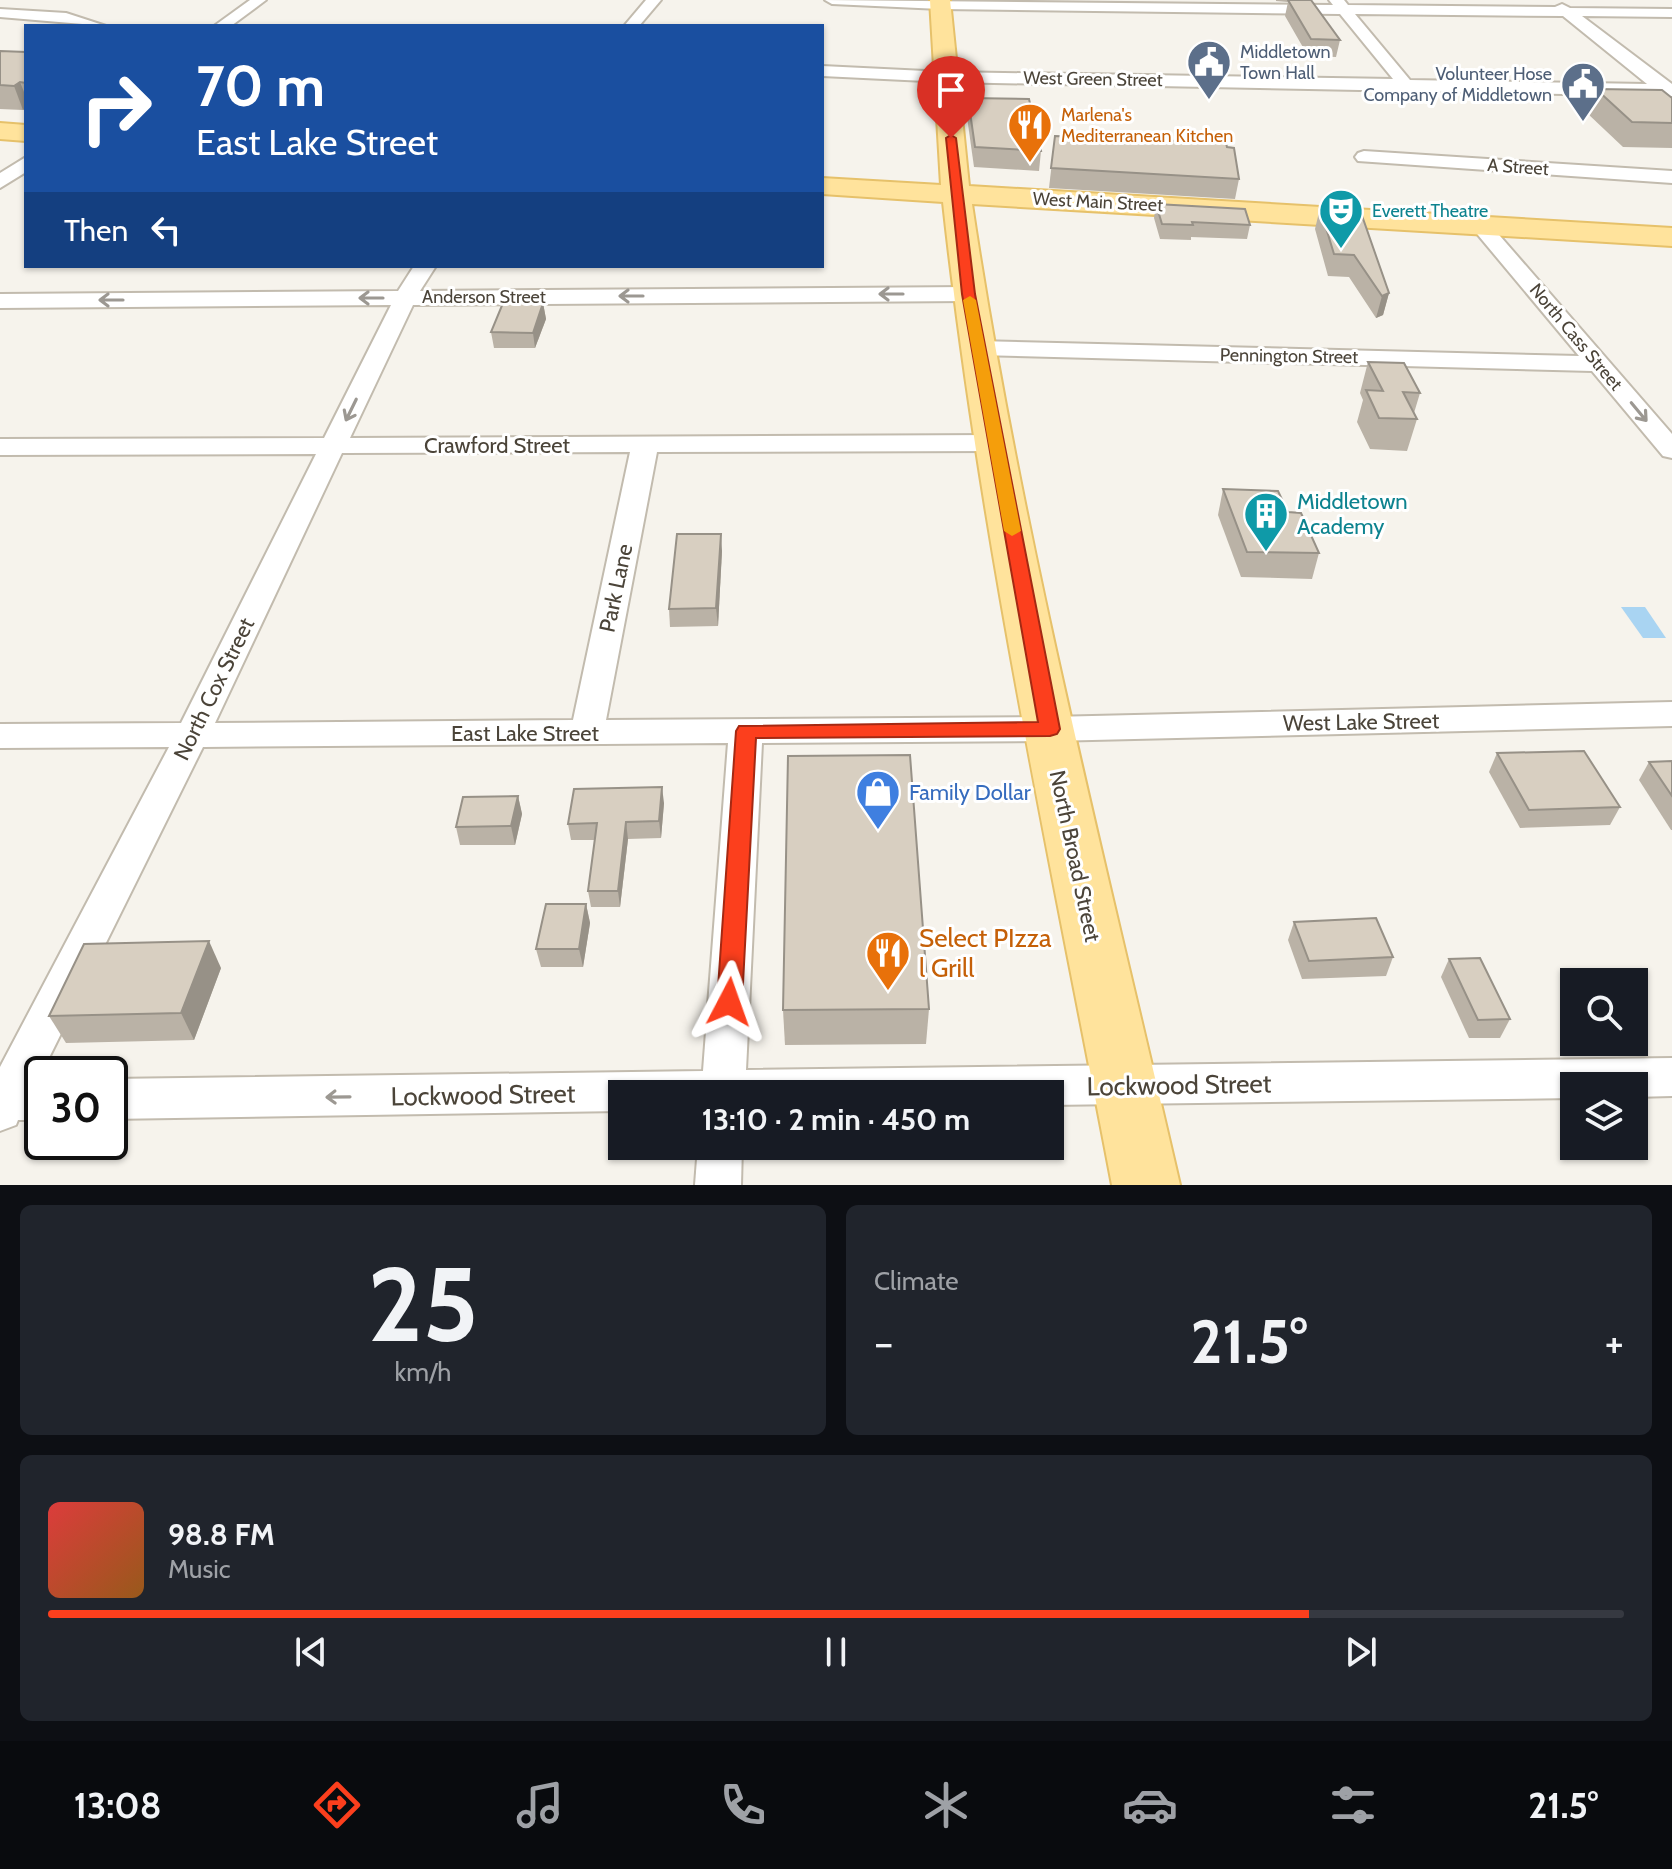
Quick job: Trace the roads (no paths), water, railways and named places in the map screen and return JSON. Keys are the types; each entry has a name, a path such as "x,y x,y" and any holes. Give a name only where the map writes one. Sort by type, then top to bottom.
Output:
{"main road":[{"name":"North Broad Street","path":"940,2 956,194 978,348 1050,729 1146,1185"},
{"path":"0,131 24,133"},
{"name":"West Main Street","path":"824,186 1672,237"}],"street":[{"path":"224,24 259,0"},
{"path":"633,24 654,0"},
{"path":"832,0 1340,5 1672,13"},
{"path":"1552,0 1670,92"},
{"path":"1340,5 1406,85"},
{"path":"0,13 66,17 92,24"},
{"name":"West Green Street","path":"824,71 946,77 1670,92"},
{"name":"A Street","path":"1364,157 1672,177"},
{"path":"0,182 24,164"},
{"name":"North Cass Street","path":"1480,225 1672,450"},
{"name":"North Cox Street","path":"12,1103 405,298 424,268"},
{"name":"Anderson Street","path":"0,301 969,294"},
{"name":"Pennington Street","path":"978,348 1599,364"},
{"name":"Crawford Street","path":"0,447 995,443"},
{"name":"Park Lane","path":"587,732 645,445"},
{"name":"West Lake Street","path":"1050,729 1672,714"},
{"name":"East Lake Street","path":"0,736 1050,729"},
{"path":"725,1080 746,731"},
{"name":"Lockwood Street","path":"1064,1086 1672,1077"},
{"name":"Lockwood Street","path":"128,1099 608,1094"},
{"path":"718,1185 719,1160"}],"water":[{"path":"1621,607 1645,607 1666,638 1643,638"}],"place":[{"name":"Middletown Town Hall","path":"1209,101"},
{"name":"Volunteer Hose Company of Middletown","path":"1583,123"},
{"name":"Marlena's Mediterranean Kitchen","path":"1030,164"},
{"name":"Everett Theatre","path":"1341,250"},
{"name":"Middletown Academy","path":"1266,553"},
{"name":"Family Dollar","path":"878,831"},
{"name":"Select PIzza l Grill","path":"888,992"}]}
